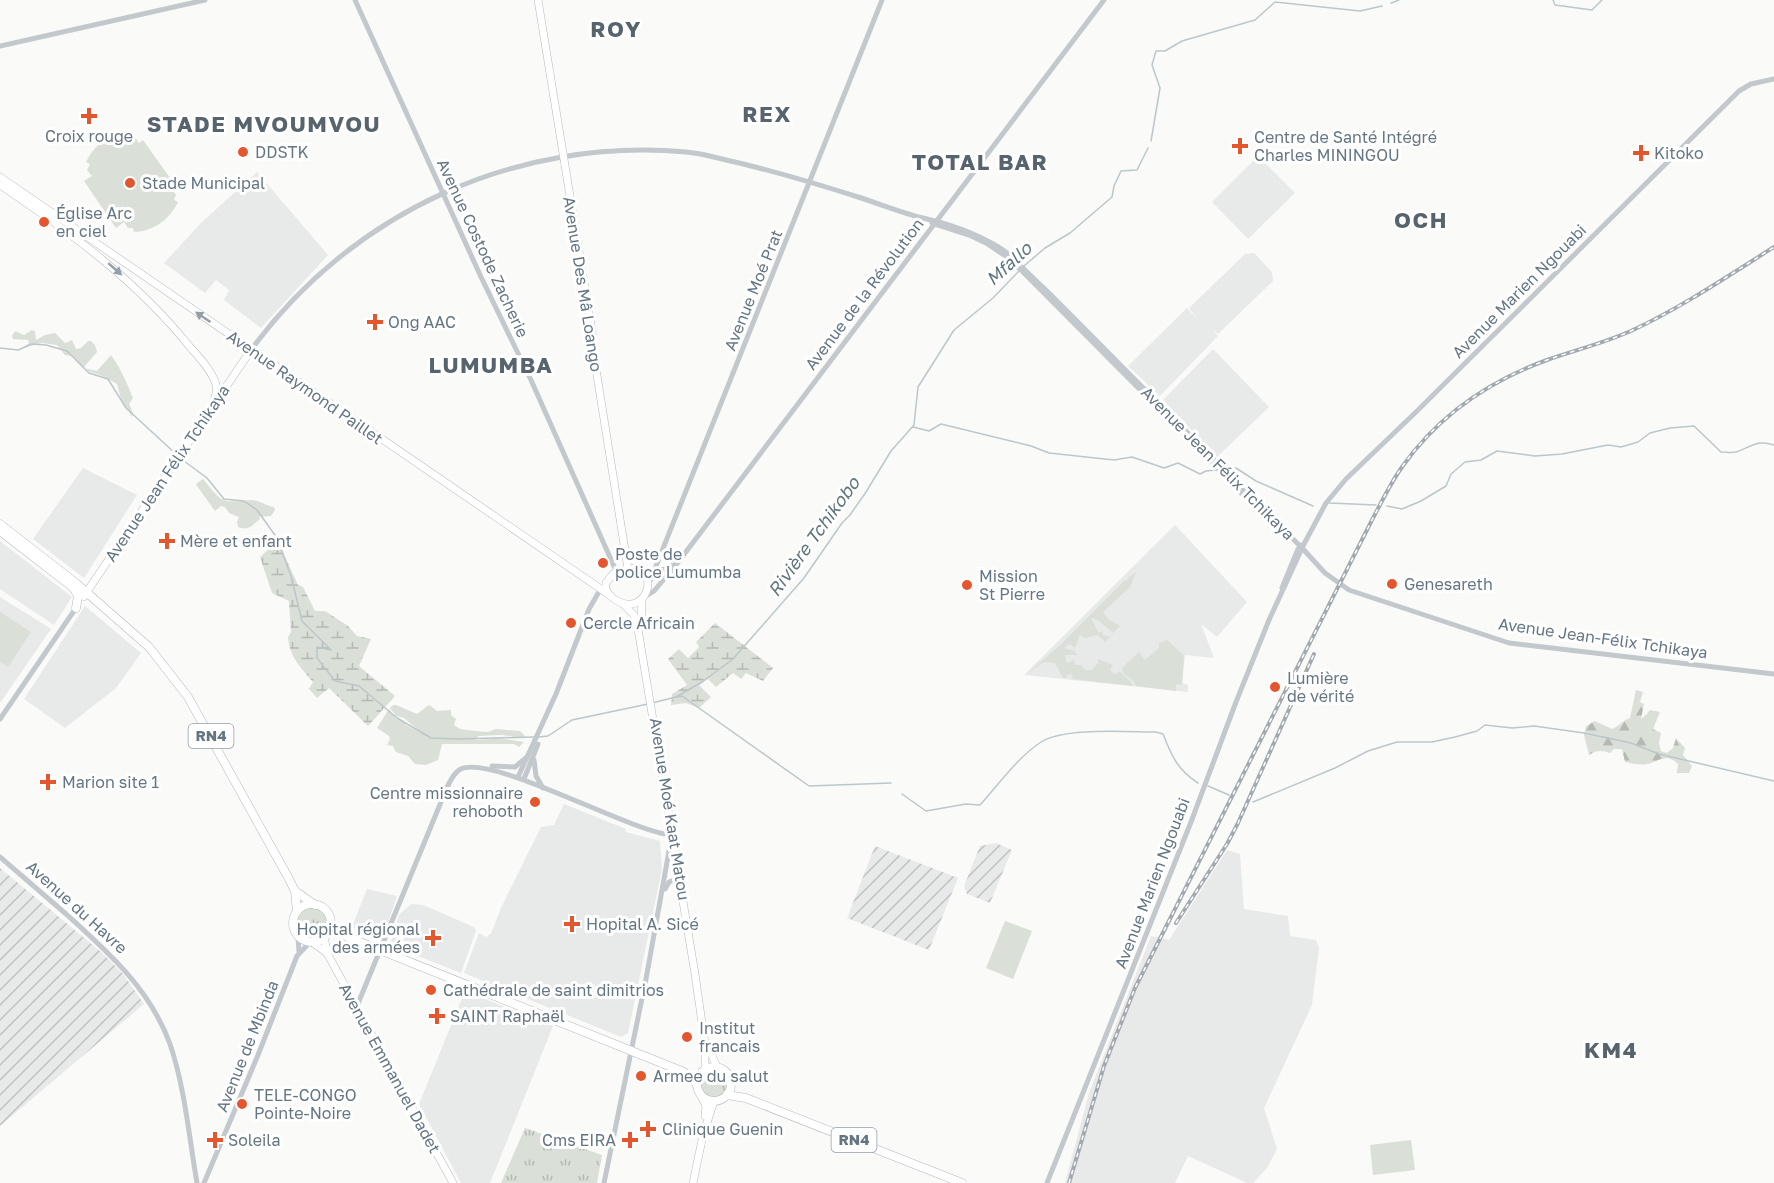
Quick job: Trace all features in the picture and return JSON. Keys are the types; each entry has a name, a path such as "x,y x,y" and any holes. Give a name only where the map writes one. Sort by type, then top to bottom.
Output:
{"highway":[{"name":"RN4","path":"0,524 149,647 189,697 295,891 297,911 293,923 298,936"},
{"name":"RN4","path":"0,531 73,588 85,594"},
{"path":"73,588 78,596 76,608"},
{"name":"RN4","path":"295,891 326,911 330,923 340,934 684,1072 697,1084 701,1096"},
{"path":"297,911 302,907 315,904"},
{"path":"325,936 330,923"},
{"name":"RN4","path":"311,942 325,936 340,934"},
{"path":"298,936 311,942"},
{"name":"RN4","path":"684,1072 703,1071 717,1067 726,1072 731,1083 746,1098"},
{"path":"697,1084 703,1071"},
{"path":"701,1096 714,1101 721,1099 727,1095 731,1083"},
{"name":"RN4","path":"727,1095 746,1098 962,1183"}],"main road":[{"name":"Avenue Des Mâ Loango","path":"538,0 628,569"},
{"name":"Avenue Raymond Paillet","path":"0,177 610,596"},
{"path":"0,185 81,241 125,277 178,332 215,383 226,387"},
{"name":"Avenue Jean Félix Tchikaya","path":"85,594 251,350"},
{"path":"212,407 216,391 215,383"},
{"path":"600,590 610,577 617,573 639,568 645,571 648,579 639,622"},
{"path":"606,583 606,591 610,596 622,603 639,622"},
{"path":"622,603 635,605 642,599"},
{"name":"Avenue Moé Kaat Matou","path":"639,622 705,1044 703,1071"},
{"name":"Avenue Moé Kaat Matou","path":"639,622 708,1042 717,1067"},
{"name":"Avenue Emmanuel Dadet","path":"325,936 327,953 453,1183"},
{"name":"Avenue Emmanuel Dadet","path":"311,942 327,953"},
{"path":"693,1183 706,1110 701,1096"},
{"path":"703,1135 714,1101"}],"street":[{"path":"0,46 205,0"},
{"name":"Avenue Costode Zacherie","path":"355,0 531,380 617,573"},
{"name":"Avenue Moé Prat","path":"646,590 656,571 882,0"},
{"name":"Avenue de la Révolution","path":"642,599 654,591 676,565 1102,0"},
{"name":"Avenue de la Révolution","path":"656,571 668,569 674,563 1102,0"},
{"name":"Avenue Marien Ngouabi","path":"1047,1183 1281,592 1326,502 1346,479 1739,92 1751,84 1774,79"},
{"name":"Avenue Jean Félix Tchikaya","path":"251,350 275,318 337,259 397,218 444,193 492,173 564,156 652,150 689,152 780,172 986,238 1019,263 1302,549"},
{"path":"929,231 944,225 942,214"},
{"name":"Avenue Jean-Félix Tchikaya","path":"1302,549 1337,583 1353,592 1509,643 1774,674"},
{"path":"645,571 656,571"},
{"path":"521,778 590,609 600,590"},
{"path":"0,719 85,594"},
{"path":"357,1006 441,802 455,775 459,770 480,764 502,768 515,767 532,755"},
{"path":"532,755 534,769 544,789"},
{"path":"467,767 478,766 521,778 637,826 671,837 662,896 604,1183"},
{"name":"Avenue du Havre","path":"0,857 114,958 151,1004 172,1053 181,1086 197,1183"},
{"path":"662,896 669,882 679,878"},
{"name":"Avenue de Mbinda","path":"298,936 299,953"},
{"name":"Avenue de Mbinda","path":"204,1183 299,953 311,942"}],"shaded area":[{"path":"1258,156 1295,193 1248,239 1212,202"},
{"path":"257,172 328,255 261,328 224,300 229,290 216,280 205,293 164,263 202,222"},
{"path":"1254,253 1272,272 1273,281 1218,334 1213,331 1218,336 1160,396 1128,366 1187,308 1197,319 1189,308 1245,254"},
{"path":"1213,349 1269,407 1217,457 1163,400"},
{"path":"83,468 137,495 84,578 33,539"},
{"path":"1175,525 1247,602 1217,637 1201,624 1214,658 1185,655 1182,683 1188,685 1188,692 1024,675"},
{"path":"0,541 72,597 54,625 0,589"},
{"path":"0,597 51,629 0,703"},
{"path":"85,606 141,653 116,688 65,728 24,699"},
{"name":"Hopital A. Sicé","path":"564,804 626,829 626,832 660,841 662,869 628,1033 621,1037 464,973 479,933 486,937 491,934 501,908 541,827 554,825"},
{"path":"996,843 1012,850 990,903 967,894 964,886 980,846"},
{"path":"875,846 958,878 929,950 847,918"},
{"path":"1227,850 1240,854 1244,909 1288,916 1290,936 1316,940 1319,948 1312,1005 1264,1108 1277,1149 1267,1168 1253,1183 1247,1183 1188,1156 1175,1183 1065,1183 1089,1093 1151,936 1169,940"},
{"path":"0,868 100,951 123,974 144,1004 0,1126"},
{"path":"367,889 397,896 382,941 352,927"},
{"name":"Hopital régional des armées","path":"411,904 423,905 474,927 476,931 461,973 390,945 399,915"},
{"path":"465,991 553,1026 490,1183 461,1183 419,1104"}],"green space":[{"name":"Stade Municipal","path":"129,131 130,137 135,137 139,143 143,140 175,185 171,188 176,195 174,200 178,202 160,223 154,227 134,232 133,228 128,228 124,222 116,228 84,181 92,176 87,170 90,164 86,162 98,145 109,137"},
{"path":"32,330 35,331 36,340 55,333 65,343 72,340 76,349 91,341 97,352 83,368 73,356 65,355 57,345 42,343 26,347 28,340 13,339 15,331 24,335"},
{"path":"111,355 124,376 133,398 129,404 133,413 132,417 121,399 117,384 86,370 97,371"},
{"path":"203,479 223,500 254,500 274,507 275,510 271,516 259,517 260,519 250,527 238,527 239,517 229,513 225,507 221,506 215,511 196,484"},
{"path":"278,541 298,585 303,587 315,611 325,611 348,626 357,636 371,639 359,666 395,696 368,726 329,688 317,698 309,689 313,682 296,661 289,644 288,637 291,632 289,601 272,593 260,557"},
{"path":"1136,572 1130,587 1103,612 1108,619 1120,626 1113,633 1098,620 1091,618 1098,632 1110,637 1105,642 1098,635 1085,638 1080,635 1075,648 1069,644 1064,648 1075,651 1077,655 1065,655 1067,663 1074,660 1075,665 1081,665 1085,670 1092,670 1098,663 1098,659 1113,665 1110,669 1112,673 1116,674 1119,671 1133,686 1073,679 1072,674 1063,678 1055,663 1044,662 1029,672 1059,646 1125,580 1127,581"},
{"path":"0,612 31,632 8,667 0,662"},
{"path":"715,623 773,668 763,681 746,673 741,679 733,673 716,687 708,679 699,685 711,697 699,708 686,703 671,705 672,694 687,685 668,659 679,649 688,658 699,647 696,642"},
{"path":"1167,640 1184,656 1182,685 1176,684 1176,691 1136,686 1133,680 1124,674 1122,668 1139,652 1145,660 1159,648 1159,643"},
{"path":"1636,690 1643,692 1640,702 1644,704 1641,719 1650,710 1660,712 1653,729 1661,733 1659,743 1661,751 1667,753 1673,748 1676,738 1685,748 1683,755 1692,766 1689,773 1677,773 1678,764 1668,758 1645,764 1625,762 1622,749 1614,749 1610,753 1597,751 1589,755 1584,735 1586,726 1595,721 1612,729 1630,718"},
{"path":"393,705 417,714 429,705 437,711 451,710 451,715 456,719 454,725 460,729 488,732 496,729 520,731 525,736 478,736 476,740 499,738 524,742 519,747 514,744 442,744 438,760 426,765 415,764 408,756 396,752 393,746 387,745 389,736 377,728 389,709 396,719 403,720 406,725 423,734 404,718 396,716 390,708"},
{"path":"311,906 323,911 328,923 323,935 311,940 299,935 294,923 299,911"},
{"path":"1005,921 1032,931 1013,979 986,968"},
{"path":"714,1069 725,1073 729,1084 725,1095 714,1099 703,1095 699,1084 703,1073"},
{"path":"525,1128 602,1155 597,1183 501,1183"},
{"path":"1411,1140 1415,1170 1373,1175 1370,1145"}],"waterway":[{"name":"Mfallo","path":"1391,3 1399,0"},
{"name":"Mfallo","path":"1553,0 1555,5 1592,10 1602,0"},
{"name":"Mfallo","path":"1151,141 1160,88 1152,65 1156,51 1165,51 1182,41 1255,20 1275,2 1360,11 1382,6"},
{"name":"Mfallo","path":"1024,266 1045,248 1070,233 1112,197 1121,171 1137,170 1148,148"},
{"name":"Rivière Tchikobo","path":"652,703 676,697 702,682 733,659 804,578 866,492 891,451 914,425 918,387 954,330 993,298 1019,271"},
{"name":"Rivière Tchikobo","path":"0,348 18,350 32,344 67,351 89,373 108,379 126,408 177,455"},
{"path":"913,427 929,431 941,424 1031,446 1049,453 1114,460 1132,457 1164,468 1178,463 1200,474 1216,470"},
{"path":"1387,506 1402,509 1421,501 1446,486 1451,474 1465,462 1481,460 1497,451 1535,456 1562,454 1608,445 1621,447 1638,442 1650,433 1694,426 1721,452 1736,452 1758,443 1774,445"},
{"name":"Rivière Tchikobo","path":"180,458 207,478 224,499 244,501 257,510 277,538 291,576 302,621 331,650 317,647 317,658 335,681 359,686 397,718 431,738 534,737"},
{"path":"1227,469 1236,468 1256,481 1313,506"},
{"path":"1329,503 1376,505"},
{"path":"677,697 682,696 809,786 891,783"},
{"name":"Rivière Tchikobo","path":"539,737 548,736 572,720 648,704"},
{"path":"1253,802 1335,768 1368,751 1397,742 1432,742 1455,737 1477,731 1485,725 1512,728 1534,726 1584,733 1631,743 1659,754 1774,781"},
{"path":"902,794 926,811 966,804 980,805 1016,763 1041,742 1065,734 1097,731 1163,734 1176,762 1198,783"},
{"path":"1208,786 1229,795"}],"railway":[{"path":"1069,1183 1104,1066 1135,988 1371,522 1402,467 1448,416 1505,378 1547,360 1633,330 1705,291 1774,247"},
{"path":"1176,923 1238,823 1314,654"}],"place":[{"name":"Croix rouge","path":"89,116"},
{"name":"Centre de Santé Intégré Charles MININGOU","path":"1240,146"},
{"name":"DDSTK","path":"243,152"},
{"name":"Kitoko","path":"1641,153"},
{"name":"Stade Municipal","path":"130,183"},
{"name":"Église Arc en ciel","path":"44,222"},
{"name":"Ong AAC","path":"375,322"},
{"name":"Mère et enfant","path":"167,541"},
{"name":"Poste de police Lumumba","path":"603,563"},
{"name":"Genesareth","path":"1392,584"},
{"name":"Mission St Pierre","path":"967,585"},
{"name":"Cercle Africain","path":"571,623"},
{"name":"Lumière de vérité","path":"1275,687"},
{"name":"Marion site 1","path":"48,782"},
{"name":"Centre missionnaire rehoboth","path":"535,802"},
{"name":"Hopital A. Sicé","path":"572,924"},
{"name":"Hopital régional des armées","path":"433,938"},
{"name":"Cathédrale de saint dimitrios","path":"431,990"},
{"name":"SAINT Raphaël","path":"437,1016"},
{"name":"Institut francais","path":"687,1037"},
{"name":"Armee du salut","path":"641,1076"},
{"name":"TELE-CONGO Pointe-Noire","path":"242,1104"},
{"name":"Clinique Guenin","path":"648,1129"},
{"name":"Soleila","path":"215,1140"},
{"name":"Cms EIRA","path":"630,1140"}],"district":[{"name":"ROY","path":"616,29"},
{"name":"REX","path":"767,114"},
{"name":"STADE MVOUMVOU","path":"264,124"},
{"name":"TOTAL BAR","path":"980,162"},
{"name":"OCH","path":"1421,220"},
{"name":"LUMUMBA","path":"491,365"},
{"name":"KM4","path":"1611,1050"}]}
